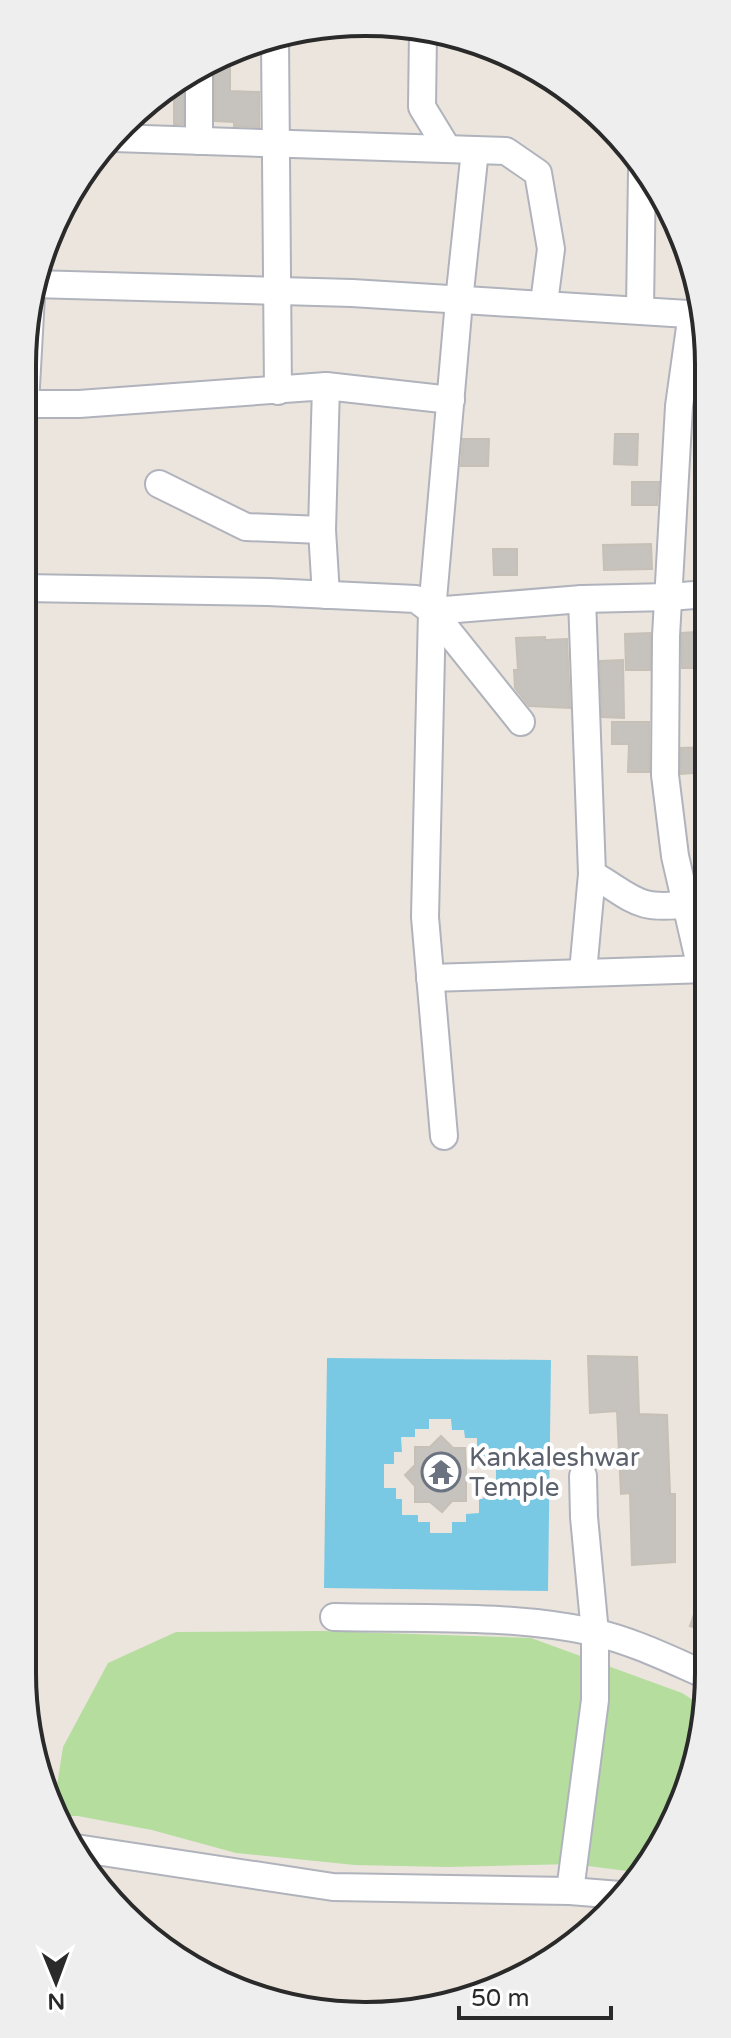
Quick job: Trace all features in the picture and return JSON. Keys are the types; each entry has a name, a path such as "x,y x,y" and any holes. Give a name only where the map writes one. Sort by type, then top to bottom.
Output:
{"street":[{"path":"423,41 422,107 447,148"},
{"path":"275,48 278,391"},
{"path":"199,81 199,141"},
{"path":"133,133 199,141 506,151 538,173 551,249 544,303"},
{"path":"444,1136 425,917 432,611 475,150"},
{"path":"640,309 642,186"},
{"path":"46,284 352,293 691,313"},
{"path":"693,337 679,406 669,597 665,775 675,856 695,932"},
{"path":"36,404 79,404 326,386 451,400"},
{"path":"326,386 322,530 326,595"},
{"path":"159,484 246,527 322,530"},
{"path":"36,588 416,599 432,611 521,722"},
{"path":"432,611 582,599 695,595"},
{"path":"582,599 592,874 583,972"},
{"path":"592,874 638,905 662,907 688,904"},
{"path":"430,978 695,969"},
{"path":"570,1891 595,1700 595,1633 583,1476"},
{"path":"334,1617 530,1622 595,1633 695,1671"},
{"path":"88,1850 333,1887 609,1894"}],"green space":[{"path":"323,1631 531,1638 682,1693 693,1700 689,1737 670,1799 651,1837 628,1871 573,1864 448,1867 355,1865 236,1853 152,1830 69,1816 57,1788 63,1747 108,1663 176,1632"}],"water":[{"path":"327,1358 551,1360 548,1591 324,1588","holes":["429,1419 451,1419 452,1430 464,1430 465,1438 477,1438 477,1453 482,1454 482,1466 496,1466 496,1485 483,1486 479,1513 466,1514 466,1522 452,1522 452,1533 430,1533 430,1522 418,1522 418,1515 402,1515 402,1499 396,1499 396,1488 384,1488 384,1464 394,1464 394,1452 402,1452 401,1437 415,1437 415,1429 429,1429"]}],"building":[{"path":"230,65 230,91 259,92 259,127 215,121 214,73"},
{"path":"183,91 183,124 174,124 174,98"},
{"path":"615,434 638,434 637,465 614,464"},
{"path":"463,439 489,439 488,466 461,466"},
{"path":"632,482 659,482 657,505 632,505"},
{"path":"651,544 652,569 604,570 603,545"},
{"path":"493,549 517,549 517,575 494,575"},
{"path":"695,632 695,668 682,668 682,633"},
{"path":"650,633 650,670 626,670 625,634"},
{"path":"545,637 545,640 567,639 570,708 529,706 515,688 514,670 518,670 516,638"},
{"path":"623,660 624,718 602,717 600,661"},
{"path":"612,722 649,722 649,772 628,772 629,744 612,744"},
{"path":"695,747 695,773 681,774 681,748"},
{"path":"588,1356 637,1357 639,1414 667,1415 670,1494 675,1494 675,1562 632,1565 630,1493 621,1494 617,1411 590,1413"},
{"name":"Kankaleshwar Temple","path":"441,1436 453,1448 465,1448 466,1469 466,1501 452,1501 442,1512 430,1502 415,1502 415,1486 405,1475 415,1465 415,1447 430,1447"},
{"path":"695,1611 695,1628 690,1626"}],"place":[{"name":"Kankaleshwar Temple","path":"441,1472"}]}
